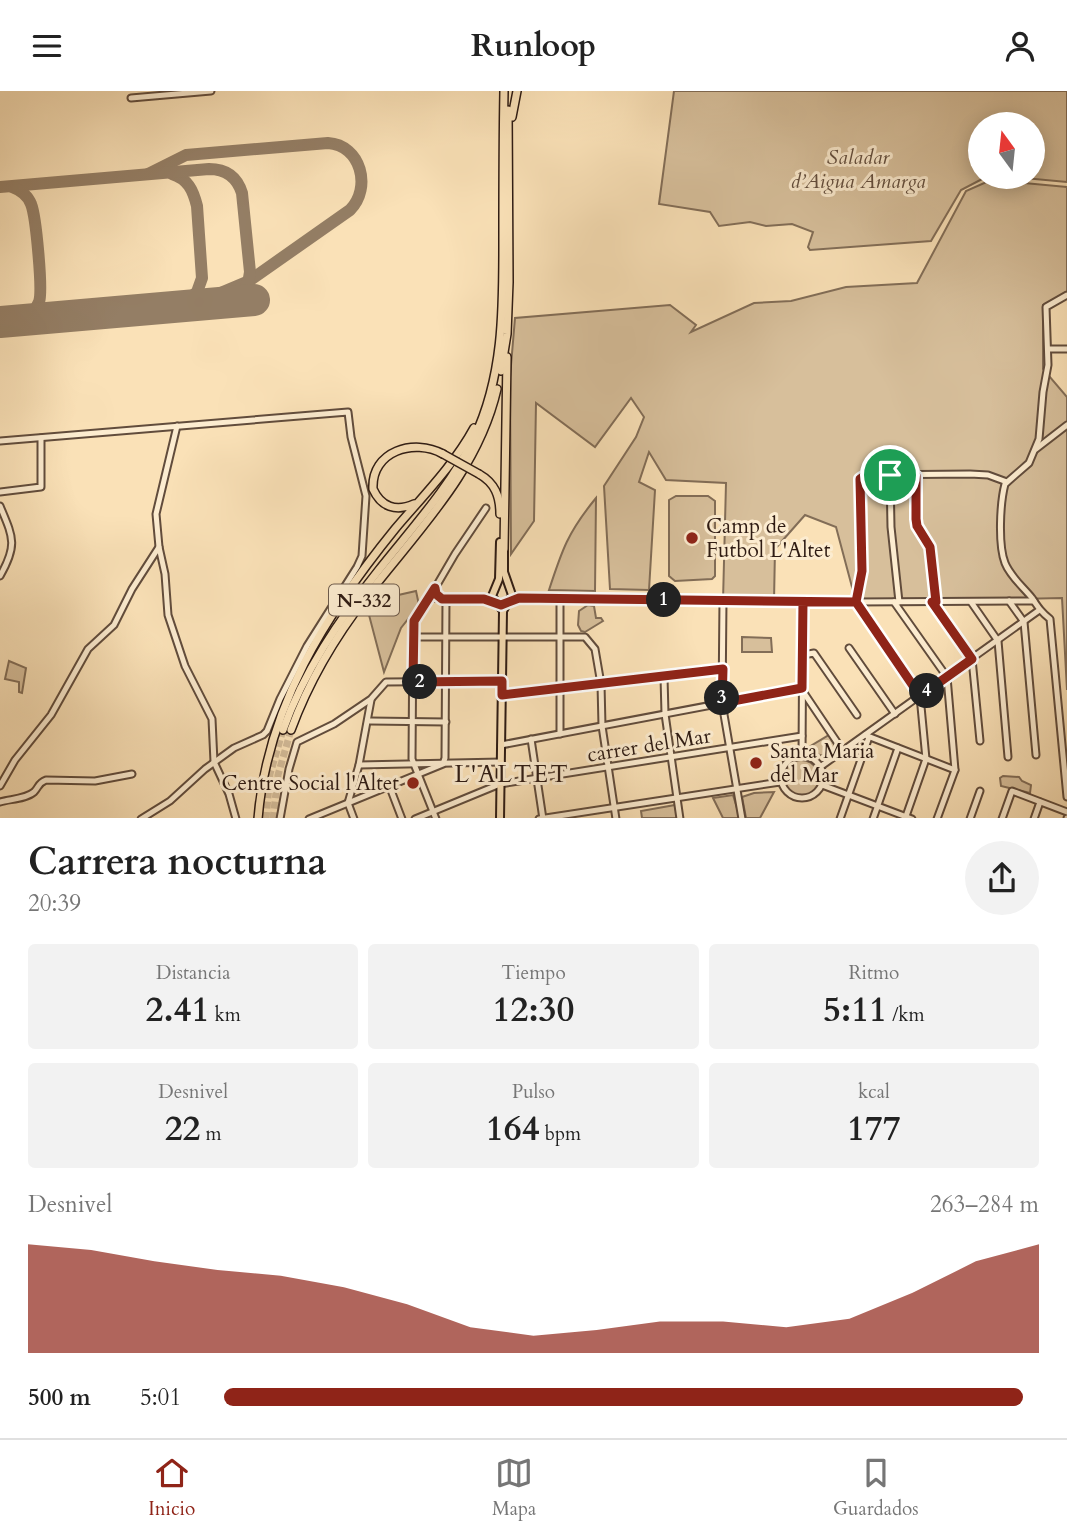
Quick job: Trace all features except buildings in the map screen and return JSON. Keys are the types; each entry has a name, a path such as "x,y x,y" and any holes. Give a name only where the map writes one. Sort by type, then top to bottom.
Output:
{"highway":[{"path":"510,174 512,111 517,91"},
{"name":"N-332","path":"506,92 510,174 507,334 494,401 485,428 466,467 440,506 332,645 287,730 297,695 326,643 360,594 450,480 473,440 489,400 497,370 503,316 506,92"},
{"path":"502,545 507,334"},
{"path":"258,818 272,736 297,676 344,596 466,441 489,400"},
{"path":"418,502 401,508 383,503 373,489 376,469 388,456 405,447 422,447 443,454 490,482 498,495 502,545"}],"main road":[{"path":"502,545 504,572 510,590"},
{"path":"500,818 502,638 499,576 502,545"},
{"path":"500,600 503,586 510,590"},
{"path":"500,600 510,590"}],"street":[{"path":"131,98 211,91"},
{"path":"1067,295 1046,307 1048,349 1041,431 1036,449 1026,467 1007,482 1003,491 1002,511 1004,560 1038,611 1050,619 1067,797"},
{"path":"1048,349 1067,349"},
{"path":"0,441 348,412 351,437 366,496 362,557 357,567 307,646 267,731 262,736 234,748 170,801 141,818"},
{"path":"1036,449 1067,425"},
{"path":"177,426 156,514 168,615 185,666 212,719 214,762 236,818"},
{"path":"0,492 41,487 41,438"},
{"path":"822,785 907,818 926,759 920,696 856,602 862,571 860,479 866,475 988,475 1007,482"},
{"path":"890,475 896,602 947,677 955,770 937,818"},
{"path":"916,476 916,519 917,526 930,547 934,602 972,659 980,741"},
{"path":"0,506 13,541 10,558 0,576"},
{"path":"436,818 412,759 414,621 486,508"},
{"path":"0,786 15,760 51,715 88,649 114,625 138,579 159,548"},
{"path":"435,588 436,594 444,599"},
{"path":"510,590 519,598"},
{"path":"429,598 803,602 971,602 1032,599"},
{"path":"443,764 446,722 444,599"},
{"path":"560,599 560,734"},
{"path":"723,601 722,703 742,818"},
{"path":"1009,601 1024,622 1036,755"},
{"path":"802,756 803,602"},
{"path":"971,602 998,641 1009,757"},
{"path":"820,767 867,736 1038,611"},
{"path":"413,637 585,637 590,640 595,649 601,684 602,726 616,818"},
{"path":"849,648 895,714"},
{"path":"803,655 814,653 857,715"},
{"path":"502,695 723,669"},
{"path":"664,677 665,714 680,818"},
{"path":"280,818 297,742 334,724 371,699 386,682 502,681"},
{"path":"501,745 802,689"},
{"path":"802,689 843,751"},
{"path":"354,818 348,803 359,765 371,699"},
{"path":"370,721 446,722"},
{"name":"carrer del Mar","path":"415,818 500,784 802,736"},
{"path":"867,736 955,770"},
{"path":"840,818 867,736"},
{"path":"531,739 542,818 780,782"},
{"path":"873,818 898,748"},
{"path":"802,756 812,759 820,767 822,785 811,797 798,799 787,793 780,782 784,765 792,758 802,756"},
{"path":"359,765 501,762"},
{"path":"309,818 443,764"},
{"path":"0,802 28,795 40,782 46,780 95,781 132,774"},
{"path":"389,785 402,818"},
{"path":"970,818 980,791"},
{"path":"1002,818 1012,791 1067,816"},
{"path":"1034,818 1040,802"}],"green space":[{"name":"Saladar d’Aigua Amarga","path":"674,91 1067,91 1067,182 1045,180 1045,112 968,112 968,186 961,190 931,241 810,250 808,247 813,232 792,224 766,226 750,222 719,226 710,212 659,204"},
{"path":"1045,185 1067,187 1067,292 1043,305 1043,369 1067,397 1067,690 1062,598 856,602 836,527 805,515 775,549 774,601 723,601 726,483 666,480 649,452 639,482 655,490 649,590 610,589 604,486 636,437 644,417 631,398 595,447 536,403 534,521 511,554 510,377 515,318 670,305 696,325 691,332 754,303 791,301 846,287 917,283 966,191 1045,189"},
{"name":"Camp de Futbol L'Altet","path":"676,496 708,496 715,501 715,576 712,579 675,581 669,576 669,500"},
{"path":"596,498 595,591 549,590 567,542"},
{"path":"416,591 419,605 401,628 384,672 369,615 394,596"},
{"path":"588,605 594,606 596,618 603,621 585,632 581,631 578,625 579,611"},
{"path":"742,637 771,638 772,652 742,652"},
{"path":"9,661 26,668 22,693 19,692 19,682 5,679"},
{"path":"829,735 837,749 823,756 804,750"},
{"path":"801,760 813,766 819,778 813,790 801,796 789,790 783,778 789,766"},
{"path":"1019,777 1031,785 1030,793 1001,786 1000,778"},
{"path":"774,792 760,818 746,818 742,797"},
{"path":"733,795 740,818 723,818 713,798"},
{"path":"675,805 677,818 642,818 641,811"}],"taxiway":[{"path":"148,174 186,155 328,143 348,151 360,169 360,191 350,210 249,281 211,297 179,306"},
{"path":"0,187 209,169 226,172 234,178 242,193 250,272 242,292 235,299 223,303"},
{"path":"172,174 189,186 197,206 202,278 197,292 186,302"},
{"path":"12,187 28,198 31,204 40,269 39,302 32,313 20,320"}],"runway":[{"path":"0,322 254,300"}],"tunnel":[{"path":"266,818 270,774 283,730"},
{"path":"273,818 278,775 291,730"}],"place":[{"name":"Camp de Futbol L'Altet","path":"692,538"},
{"name":"Santa Maria del Mar","path":"756,763"},
{"name":"Centre Social l'Altet","path":"413,783"}],"district":[{"name":"L'ALTET","path":"512,774"}],"route":[{"path":"890,475 866,475 860,479 862,571 856,602 519,598 501,605 484,599 442,599 436,594 435,588 414,621 413,682 502,681 502,695 723,669 722,703 802,688 803,602 856,602 920,696 972,659 932,602 936,602 930,547 917,526 916,519 916,476 890,475"}]}
